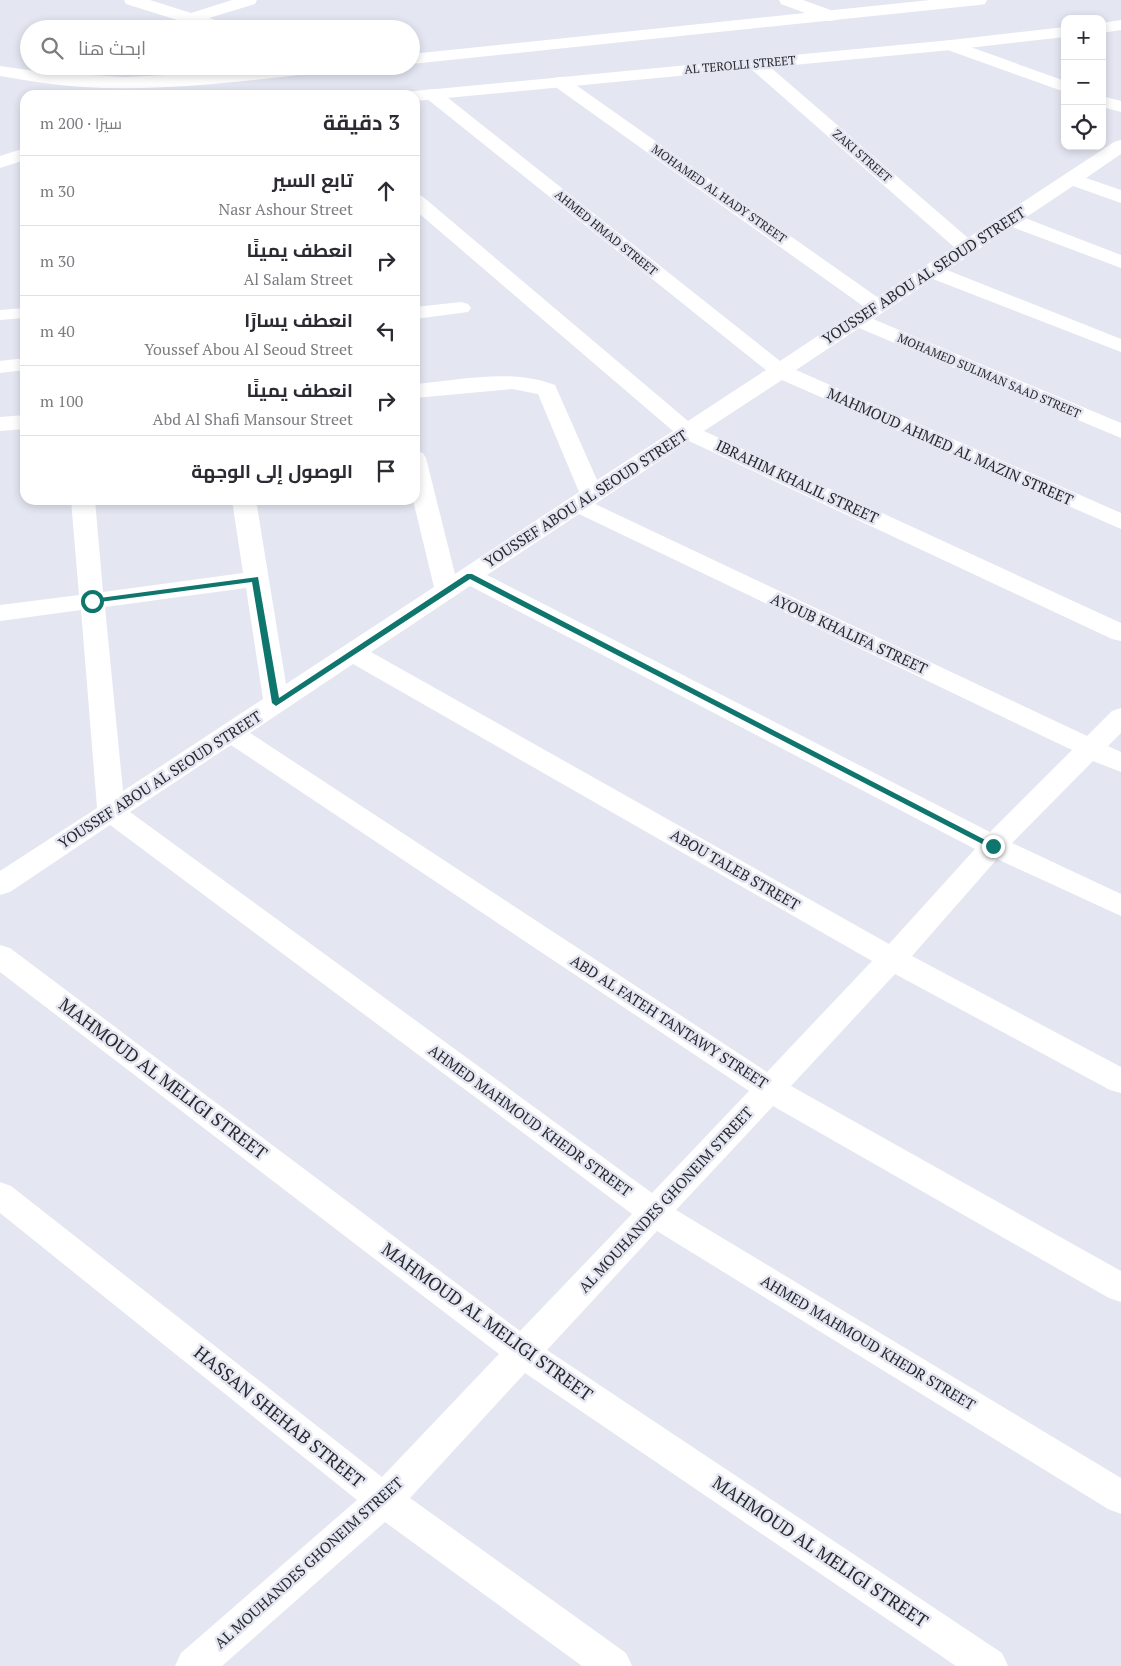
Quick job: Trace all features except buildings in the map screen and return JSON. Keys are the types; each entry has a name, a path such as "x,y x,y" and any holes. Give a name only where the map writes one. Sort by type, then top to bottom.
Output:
{"street":[{"path":"132,0 194,20"},
{"path":"190,19 249,0"},
{"path":"787,0 830,16"},
{"path":"420,58 970,0"},
{"path":"1106,28 1121,26"},
{"name":"AL TEROLLI STREET","path":"423,95 950,45 1061,32"},
{"path":"950,45 1061,86"},
{"name":"ZAKI STREET","path":"756,64 967,248"},
{"path":"0,71 20,74"},
{"path":"28,75 62,80 140,83 232,75"},
{"name":"MOHAMED AL HADY STREET","path":"560,82 878,307"},
{"name":"AHMED HMAD STREET","path":"423,95 780,371"},
{"path":"1106,102 1121,108"},
{"path":"0,143 20,149"},
{"name":"YOUSSEF ABOU AL SEOUD STREET","path":"0,885 1121,146"},
{"path":"0,162 20,156"},
{"path":"1071,179 1121,197"},
{"name":"IBRAHIM KHALIL STREET","path":"420,204 688,432 1121,633"},
{"path":"1010,219 1121,262"},
{"path":"932,271 1121,346"},
{"path":"420,312 461,308"},
{"name":"MOHAMED SULIMAN SAAD STREET","path":"857,320 1121,431"},
{"name":"MAHMOUD AHMED AL MAZIN STREET","path":"780,371 1121,522"},
{"path":"420,391 512,382 537,386 547,390 585,500"},
{"path":"0,424 20,422"},
{"path":"420,479 447,591"},
{"name":"AYOUB KHALIFA STREET","path":"585,500 1121,763"},
{"path":"83,505 111,812"},
{"path":"245,505 276,703"},
{"path":"469,576 993,846 1121,906"},
{"path":"0,613 256,579"},
{"name":"ABOU TALEB STREET","path":"353,653 892,959 1121,1080"},
{"name":"AL MOUHANDES GHONEIM STREET","path":"194,1666 384,1500 892,959 993,846 1121,717"},
{"name":"ABD AL FATEH TANTAWY STREET","path":"231,733 770,1089 1121,1288"},
{"name":"AHMED MAHMOUD KHEDR STREET","path":"111,812 654,1213 1121,1497"},
{"name":"MAHMOUD AL MELIGI STREET","path":"0,956 523,1353 989,1666"},
{"name":"HASSAN SHEHAB STREET","path":"0,1194 384,1500 613,1666"}],"lane":[{"path":"0,315 20,313"},
{"path":"0,367 20,365"}],"route":[{"path":"92,601 256,579 276,703 469,576 993,846"}]}
